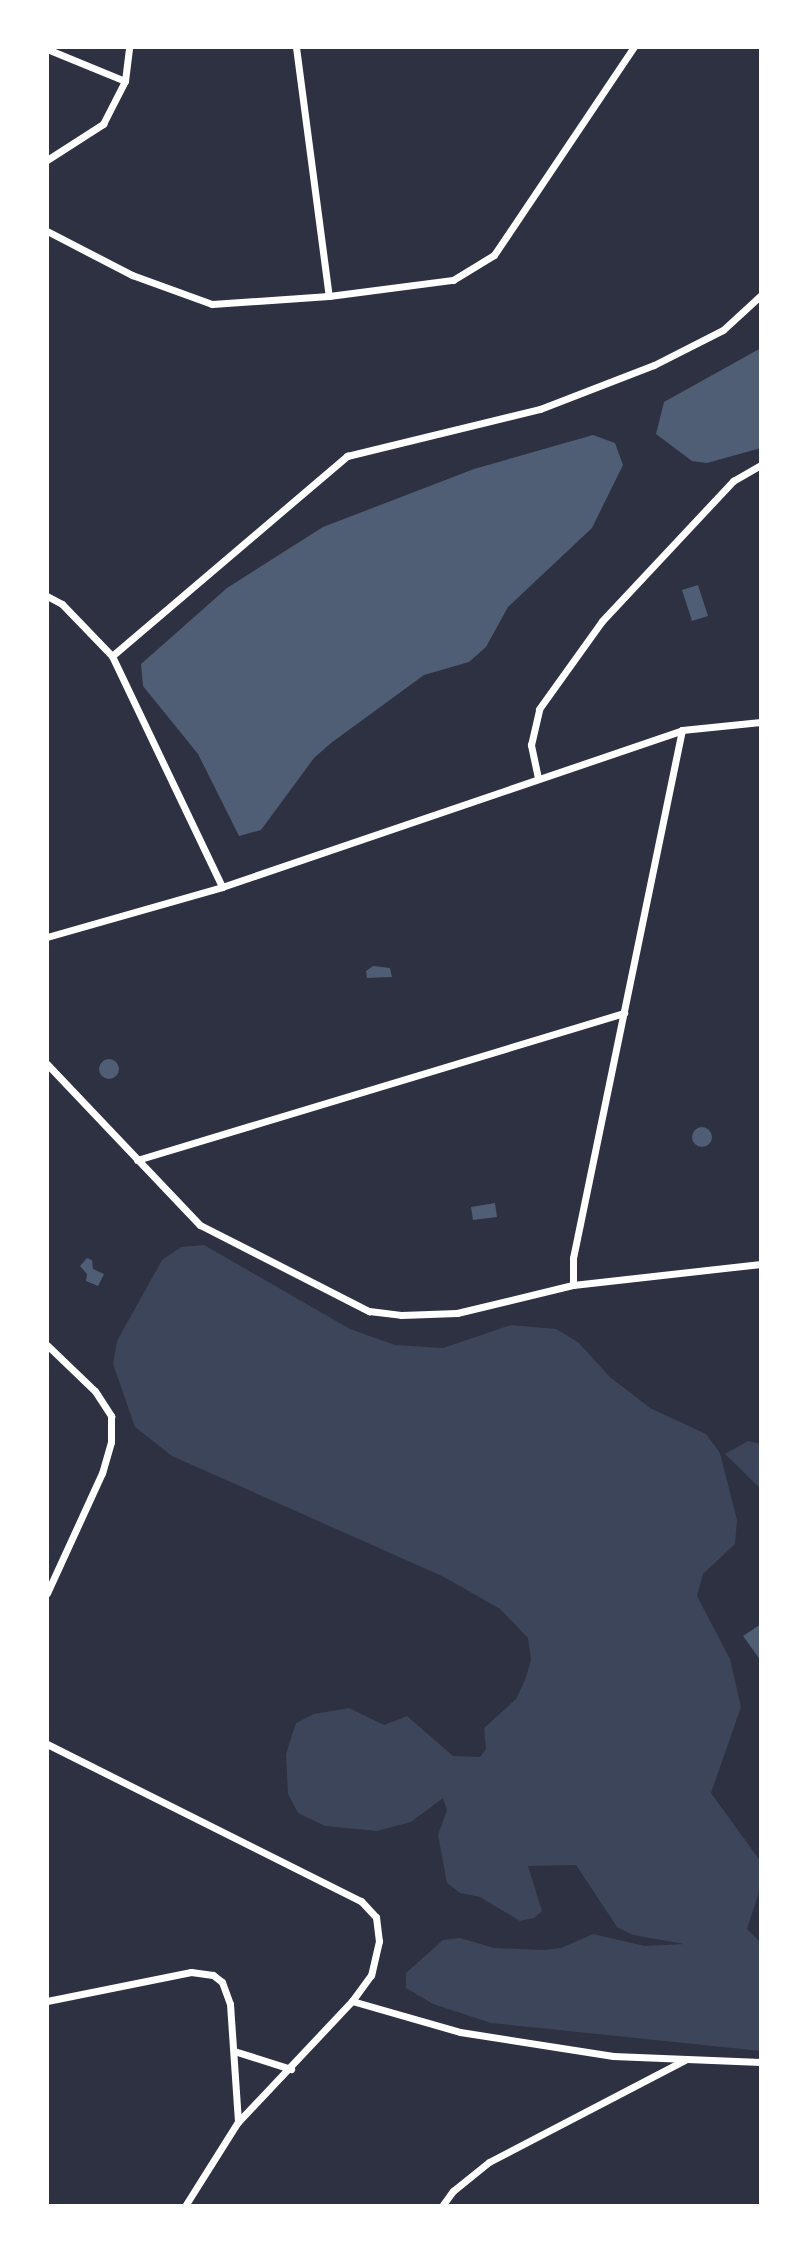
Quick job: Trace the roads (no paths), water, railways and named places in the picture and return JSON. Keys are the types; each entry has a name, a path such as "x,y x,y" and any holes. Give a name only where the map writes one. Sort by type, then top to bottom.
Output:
{"street":[{"path":"47,160 103,124 125,80 128,47"},
{"path":"296,47 329,296"},
{"path":"47,231 132,275 202,302 329,296 453,280 494,255 634,47"},
{"path":"47,49 125,80"},
{"path":"112,656 347,456 540,409 641,370 723,330 761,295"},
{"path":"538,778 531,745 538,709 602,621 733,481 761,465"},
{"path":"47,596 61,604 112,656 222,887"},
{"path":"47,937 222,887 682,730 718,723 761,722"},
{"path":"573,1285 573,1258 682,730"},
{"path":"136,1160 624,1013"},
{"path":"47,1064 200,1225 369,1311 401,1315 457,1313 573,1285 761,1264"},
{"path":"47,1345 95,1391 110,1416 111,1442 103,1473 47,1593"},
{"path":"47,1744 361,1901 376,1917 379,1941 371,1975 352,2001 291,2069 238,2123 185,2206"},
{"path":"47,2001 191,1972 213,1975 228,1992 238,2123"},
{"path":"352,2001 460,2032 613,2056 761,2062"},
{"path":"234,2051 291,2069"},
{"path":"443,2206 453,2190 489,2161 685,2060"}]}
